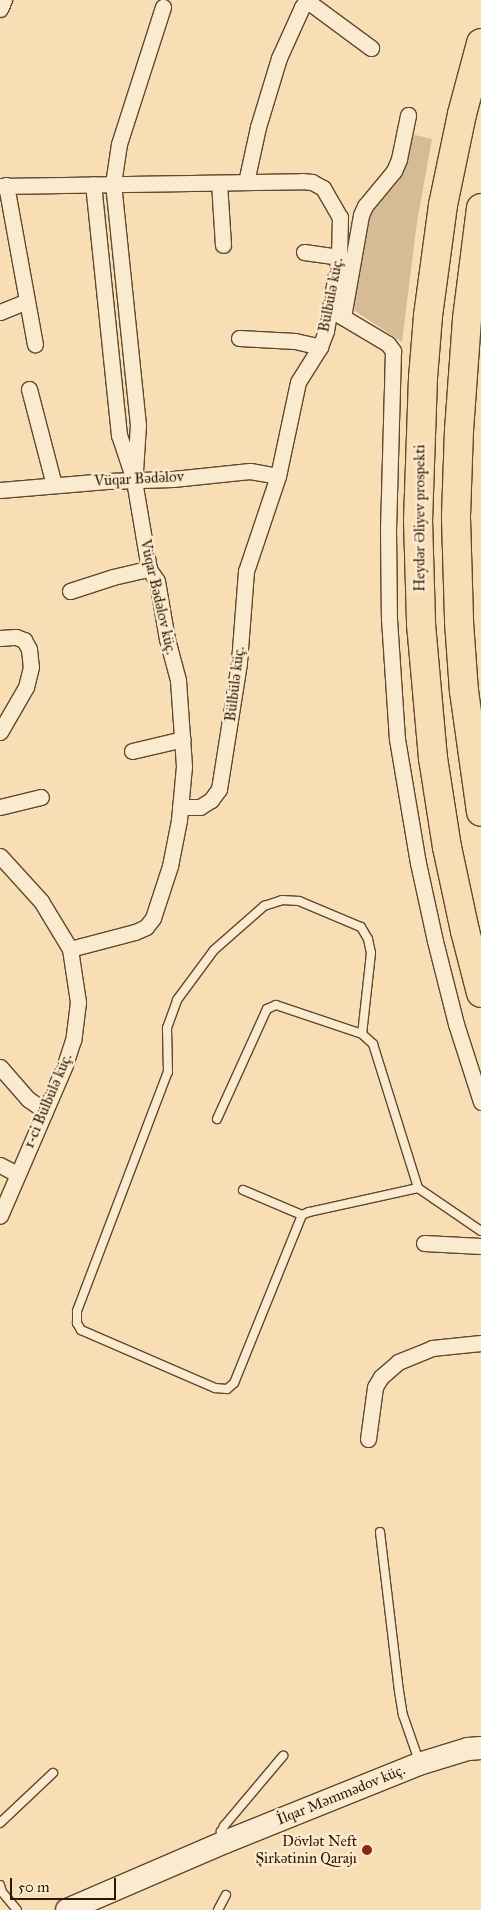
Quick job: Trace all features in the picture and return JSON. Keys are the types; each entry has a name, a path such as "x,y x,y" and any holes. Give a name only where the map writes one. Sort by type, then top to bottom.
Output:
{"highway":[{"name":"Heydər Əliyev prospekti","path":"481,43 462,114 443,206 428,316 423,378 418,520 421,624 433,758 449,857 481,993"},
{"path":"481,208 467,319 459,430 456,518 463,681 481,812"}],"street":[{"path":"0,9 4,0"},
{"path":"246,182 258,127 279,58 305,3 310,3 371,48"},
{"path":"134,480 138,425 113,184 119,144 163,8"},
{"path":"408,116 399,159 394,170 365,206 361,215 337,314 388,344 393,351 388,528 389,610 397,739 418,863 435,941 456,1024 481,1102"},
{"name":"Bülbülə küç.","path":"3,185 302,181 312,182 323,188 340,217 337,314 320,347 298,382 278,476 246,571 239,663 219,789 211,800 200,807 180,807"},
{"path":"219,183 223,246"},
{"name":"Vüqar Bədəlov küç.","path":"70,949 146,927 152,918 170,866 180,807 184,766 178,680 167,639 157,581 149,569 134,480 119,435 93,184"},
{"path":"3,185 35,344"},
{"path":"304,252 339,257"},
{"path":"0,312 27,300"},
{"path":"240,338 295,341 320,347"},
{"path":"29,389 54,485"},
{"name":"Vüqar Bədəlov","path":"0,490 54,485 173,479 250,471 278,476"},
{"path":"70,592 112,577 149,569"},
{"path":"0,638 16,637 24,640 29,650 31,667 26,688 0,732"},
{"path":"132,751 183,739"},
{"path":"0,807 41,798"},
{"name":"1-ci Bülbülə küç.","path":"0,856 41,901 70,949 78,1002 76,1023 66,1065 16,1174 0,1216"},
{"path":"0,1067 28,1099 45,1111"},
{"path":"0,1165 16,1174"},
{"path":"424,1243 481,1246"},
{"path":"368,1438 375,1387 381,1377 398,1362 432,1348 481,1343"},
{"name":"İlqar Məmmədov küç.","path":"67,1910 98,1904 225,1842 419,1764 459,1751 481,1748"}],"lane":[{"path":"106,307 125,305"},
{"path":"362,1034 371,953 368,939 361,927 299,902 282,900 264,906 214,950 177,1000 167,1028 168,1072 78,1310 77,1323 81,1330 99,1338 215,1388 227,1388 234,1383 302,1215 418,1188"},
{"path":"217,1119 267,1009 276,1005 362,1034 373,1044 418,1188 481,1231"},
{"path":"243,1190 302,1215"},
{"path":"380,1532 398,1691 403,1715 419,1764"},
{"path":"225,1842 221,1832 224,1826 283,1756"},
{"path":"0,1823 53,1773"},
{"path":"0,1885 2,1892 17,1910"},
{"path":"218,1910 226,1895"}],"shaded area":[{"path":"411,134 432,139 417,222 402,342 355,311 350,300 367,213"}],"place":[{"name":"Dövlət Neft Şirkətinin Qarajı","path":"367,1850"}]}
